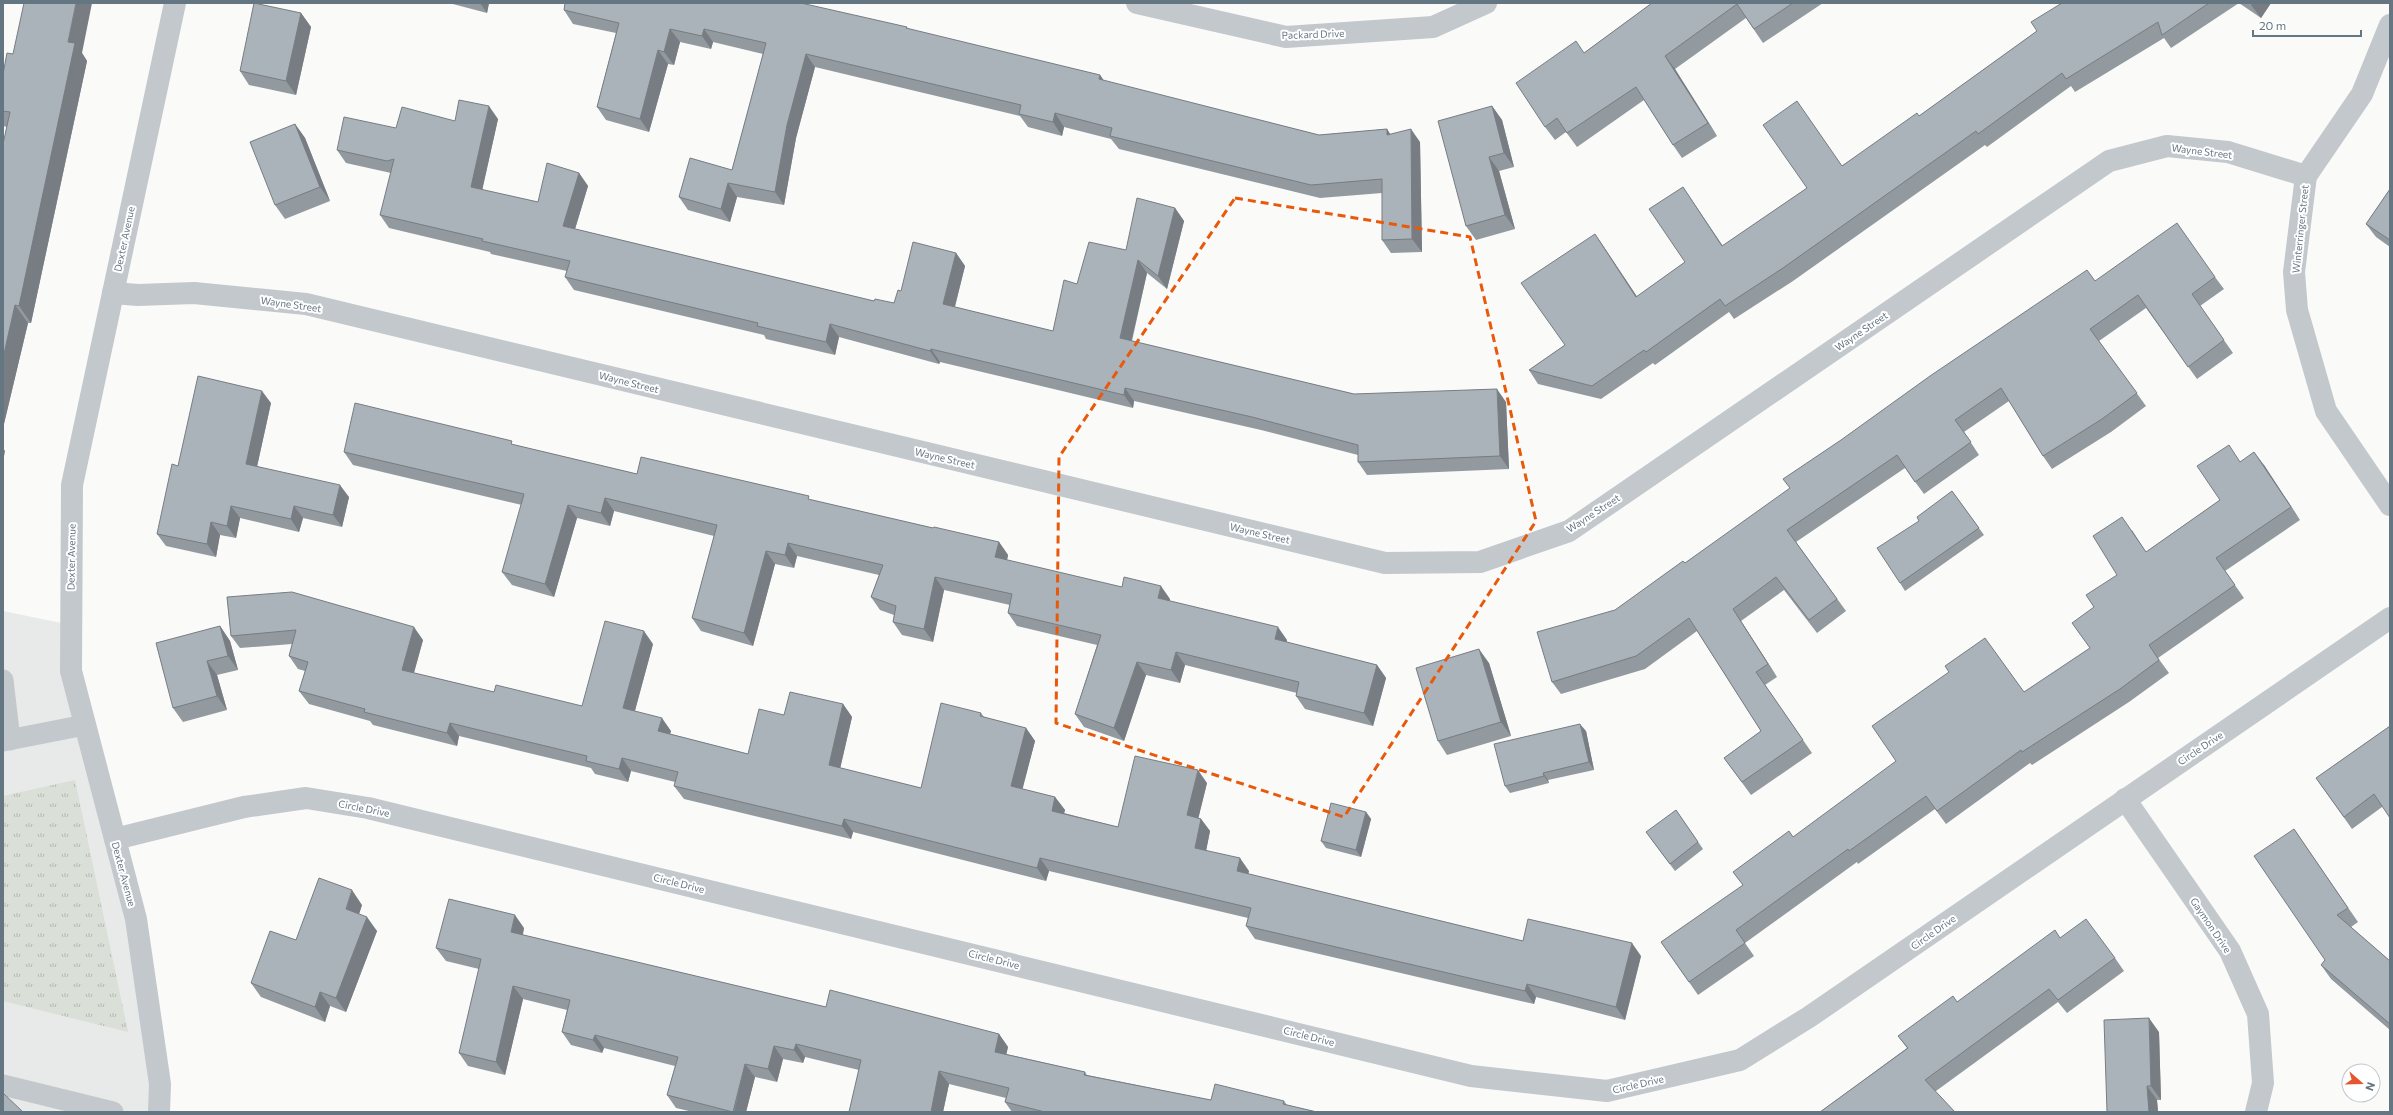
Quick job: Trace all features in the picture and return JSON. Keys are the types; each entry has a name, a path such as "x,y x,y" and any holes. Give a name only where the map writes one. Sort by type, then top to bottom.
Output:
{"street":[{"name":"Dexter Avenue","path":"159,1112 160,1084 136,919 71,671 72,485 175,3"},
{"name":"Packard Drive","path":"1137,3 1286,37 1433,27 1486,3"},
{"name":"Winterringer Street","path":"2390,25 2362,94 2306,176 2294,272 2297,310 2326,411 2390,505"},
{"name":"Wayne Street","path":"113,293 138,295 194,293 306,304 1385,563 1480,562 1569,531 2109,161 2168,146 2228,152 2306,176"},
{"name":"Circle Drive","path":"115,839 244,807 306,798 368,808 1471,1076 1606,1091 1740,1060 1809,1017 2390,618"},
{"name":"Gaymon Drive","path":"2125,799 2230,952 2258,1014 2263,1083 2256,1112"}],"lane":[{"path":"3,680 7,740 85,725"},
{"path":"3,1085 113,1112"}],"highlighted area":[{"path":"1235,198 1470,237 1536,521 1344,817 1056,723 1059,457"}],"shaded area":[{"path":"3,611 71,625 136,919 159,1112 3,1112"}],"green space":[{"path":"75,780 128,1032 3,1001 3,796"}],"building":[{"path":"24,3 76,3 68,42 75,43 19,306 15,305 3,358 3,144 10,112 3,111 3,74 7,53 13,54"},
{"path":"254,3 301,13 286,81 240,71"},
{"path":"565,3 801,3 907,27 906,28 1100,75 1099,79 1319,135 1387,129 1387,135 1411,129 1412,239 1382,240 1382,179 1311,185 1110,136 1112,128 1055,113 1053,122 1019,114 1021,105 806,54 787,125 775,192 728,183 721,209 679,197 690,158 732,170 766,43 704,29 702,36 670,29 664,52 658,50 640,119 597,107 619,23 564,10"},
{"path":"1652,3 1793,3 1754,29 1737,4 1665,56 1708,123 1673,145 1636,87 1567,133 1557,118 1545,127 1516,83 1576,41 1584,53"},
{"path":"2062,3 2209,3 2162,35 2158,22 2066,79 2062,73 1978,134 1976,131 1783,268 1725,306 1720,299 1646,352 1644,350 1592,386 1529,370 1565,345 1521,283 1595,234 1636,297 1685,262 1649,209 1683,187 1722,246 1807,188 1763,125 1797,101 1842,166 1917,113 1919,116 2037,31 2031,22"},
{"path":"459,100 489,106 471,187 538,202 547,163 579,173 563,226 874,301 875,299 894,303 898,290 901,291 913,242 956,253 943,304 1053,331 1064,280 1077,284 1089,242 1126,250 1137,198 1175,208 1158,276 1138,260 1120,338 1354,394 1497,389 1500,456 1358,462 1358,445 1252,417 1125,388 1124,395 931,349 930,351 830,324 826,342 757,326 758,323 565,277 570,261 482,241 483,239 380,215 394,159 387,161 337,150 344,117 396,128 402,107 455,121"},
{"path":"1492,106 1504,153 1489,157 1505,215 1466,226 1438,121"},
{"path":"295,124 320,187 275,205 250,142"},
{"path":"2390,189 2390,240 2366,224"},
{"path":"2177,223 2215,277 2192,294 2224,340 2188,367 2138,295 2090,329 2137,393 2102,419 2043,456 2001,388 1955,420 1971,442 1915,482 1897,455 1787,530 1837,599 1809,620 1776,577 1733,609 1768,664 1756,672 1803,740 1742,782 1724,758 1761,731 1689,618 1636,656 1552,682 1537,632 1615,610 1683,561 1685,563 1790,488 1783,479 1841,440 1930,376 2087,270 2095,281"},
{"path":"198,376 262,391 246,464 340,485 333,515 294,506 291,519 231,506 227,526 211,522 207,544 157,534 172,464 178,466"},
{"path":"355,403 512,441 511,444 637,474 641,457 809,496 808,499 999,542 995,557 1122,587 1124,577 1161,586 1158,598 1278,627 1275,639 1377,665 1364,713 1296,696 1299,682 1176,652 1171,670 1137,662 1114,728 1075,714 1101,635 1008,613 1012,594 935,577 924,629 893,622 896,606 871,597 883,565 788,543 785,555 766,551 744,633 692,618 717,525 605,498 601,513 568,505 545,584 502,572 524,494 344,452"},
{"path":"2229,445 2240,462 2254,452 2291,507 2216,558 2235,585 2149,645 2159,660 2120,689 2022,752 2021,750 1937,811 1926,796 1849,851 1848,849 1736,930 1745,943 1689,982 1661,942 1743,885 1733,872 1789,831 1793,837 1896,761 1872,726 1949,672 1945,666 1985,638 2024,692 2090,648 2072,623 2094,607 2086,595 2117,575 2093,536 2122,517 2146,552 2220,500 2197,466"},
{"path":"1952,491 1979,528 1900,583 1877,548 1919,521 1917,517"},
{"path":"292,592 414,627 402,670 494,692 496,685 582,706 605,621 644,631 623,708 662,718 658,731 748,754 759,709 784,715 790,692 843,704 829,765 921,788 941,703 981,713 980,716 1026,728 1011,786 1055,797 1052,811 1118,827 1135,756 1198,770 1187,815 1201,819 1195,848 1240,858 1237,871 1523,941 1528,919 1632,943 1616,1007 1527,984 1525,991 1246,926 1251,908 1040,858 1037,868 844,819 842,826 674,786 678,772 622,758 619,769 586,761 587,756 450,723 447,733 364,712 365,709 299,691 308,662 289,656 296,630 231,636 227,597"},
{"path":"220,626 228,656 207,661 217,696 173,708 156,643"},
{"path":"1479,649 1501,722 1438,741 1416,668"},
{"path":"1580,724 1589,762 1543,773 1544,776 1505,786 1494,744"},
{"path":"2390,726 2390,818 2374,794 2344,817 2316,778"},
{"path":"1331,803 1366,812 1356,850 1321,841"},
{"path":"1676,810 1698,842 1670,864 1646,832"},
{"path":"2294,829 2348,908 2337,915 2390,961 2390,1024 2321,965 2325,960 2254,856"},
{"path":"319,878 352,890 346,909 367,917 336,998 320,992 315,1007 251,983 270,931 296,940"},
{"path":"449,899 515,915 511,932 826,1007 830,990 999,1034 995,1052 1085,1072 1084,1075 1211,1100 1215,1084 1284,1101 1283,1104 1317,1112 1045,1112 1005,1102 1009,1088 939,1071 931,1112 849,1112 861,1060 796,1044 794,1050 774,1046 768,1069 745,1064 733,1112 667,1095 678,1057 595,1035 593,1040 562,1032 570,1000 513,986 496,1062 459,1053 481,959 436,948"},
{"path":"2086,919 2115,958 2058,1000 2049,989 1925,1080 1955,1112 1820,1112 1908,1048 1898,1036 1953,996 1957,1002 2055,930 2060,938"},
{"path":"2149,1018 2151,1086 2147,1086 2149,1112 2107,1112 2104,1020"},
{"path":"3,1093 23,1112 3,1112"}]}
